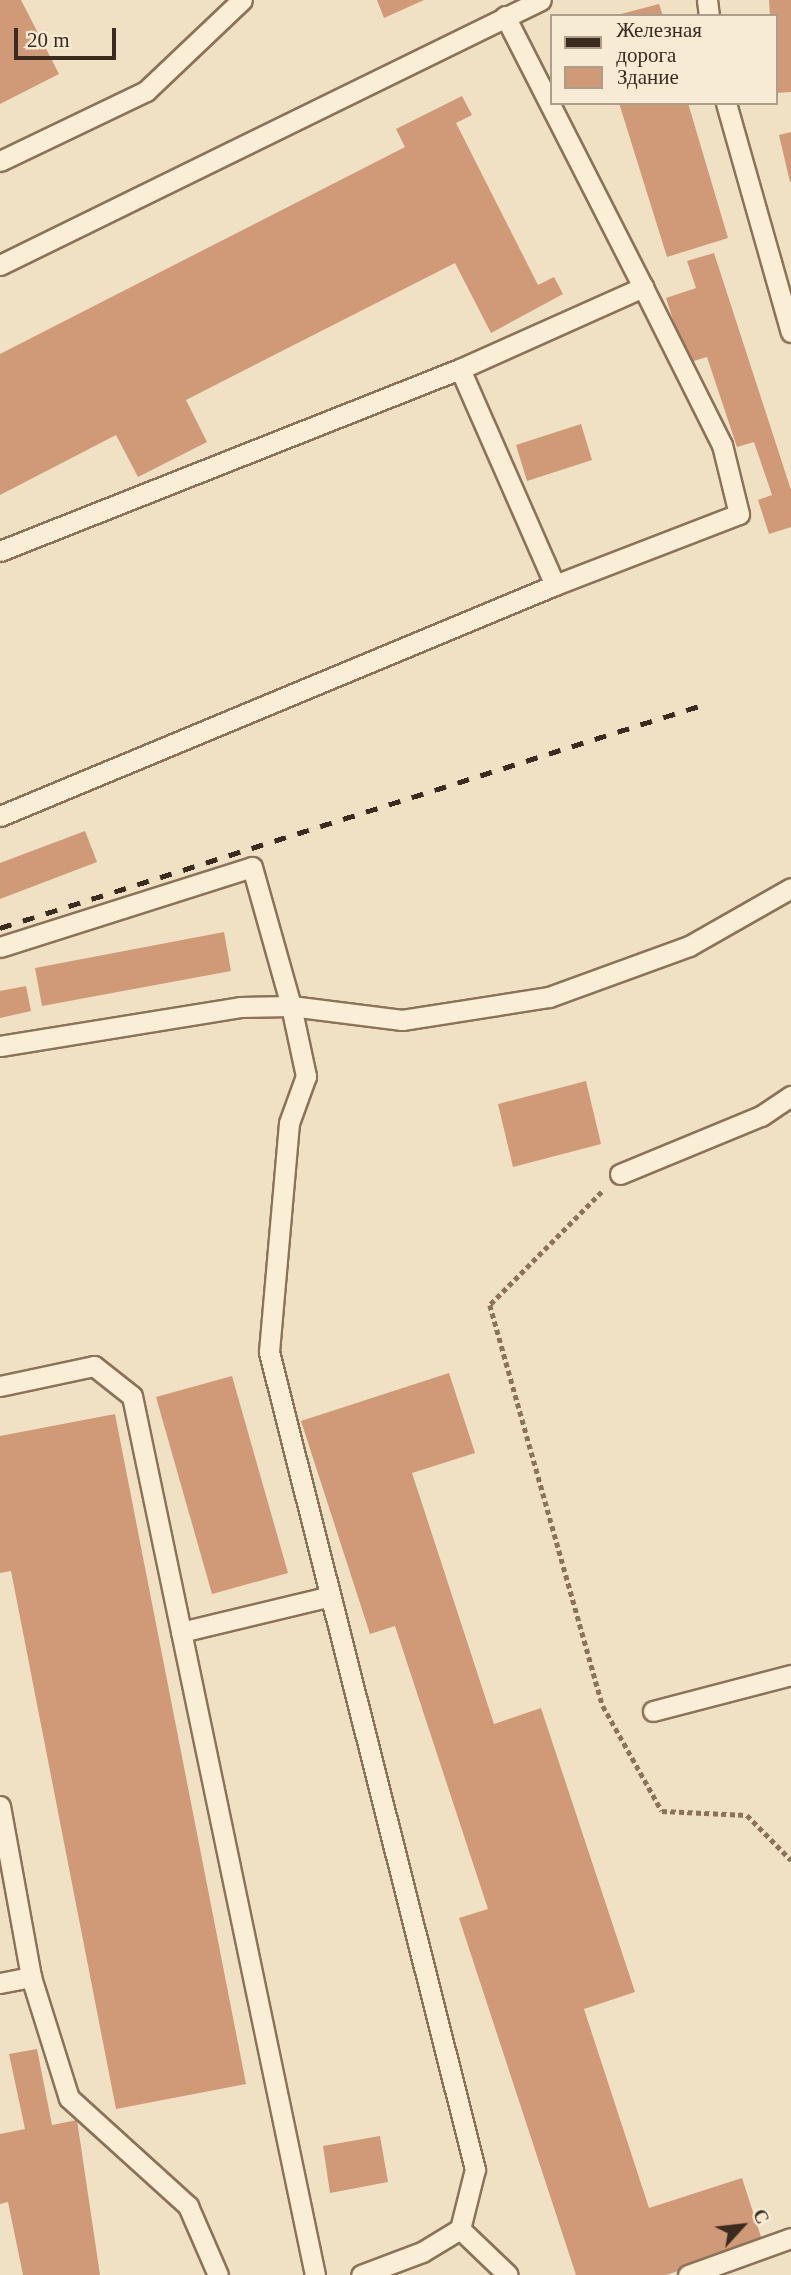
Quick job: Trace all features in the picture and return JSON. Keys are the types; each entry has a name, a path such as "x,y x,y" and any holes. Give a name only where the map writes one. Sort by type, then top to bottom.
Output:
{"lane":[{"path":"0,161 146,91 242,0"},
{"path":"0,265 541,0"},
{"path":"505,16 550,104"},
{"path":"0,816 555,585 739,514 722,445 550,105"},
{"path":"727,105 791,332"},
{"path":"0,551 460,369 643,286"},
{"path":"460,369 555,585"},
{"path":"0,947 252,867 291,1006 306,1076 289,1123 270,1352 327,1597 475,2169 460,2229 422,2252 361,2275"},
{"path":"0,1046 240,1007 291,1006 402,1020 549,997 688,946 791,888"},
{"path":"620,1174 761,1116 791,1096"},
{"path":"0,1386 94,1366 132,1396 315,2275"},
{"path":"181,1632 327,1597"},
{"path":"653,1712 791,1675"},
{"path":"0,1806 31,1977 69,2098 188,2206 218,2275"},
{"path":"0,1983 31,1977"},
{"path":"460,2229 508,2275"},
{"path":"688,2275 791,2238"}],"path":[{"path":"620,1174 490,1305 603,1706 662,1811 747,1815 791,1860"}],"building":[{"path":"0,0 21,0 59,74 0,104"},
{"path":"377,0 424,0 384,18"},
{"path":"769,0 791,0 791,92 777,93 777,14 770,14"},
{"path":"659,4 662,14 621,14"},
{"path":"462,96 472,115 456,123 538,285 554,277 563,294 491,333 455,263 186,400 207,442 138,477 116,435 0,495 0,354 405,147 396,129"},
{"path":"620,105 689,105 728,238 667,257"},
{"path":"791,132 791,182 790,182 779,135"},
{"path":"714,253 791,490 791,527 769,534 758,500 772,495 754,442 737,447 707,357 687,363 666,298 696,288 687,261"},
{"path":"581,424 592,460 527,481 516,445"},
{"path":"85,831 97,862 0,899 0,863"},
{"path":"224,932 231,971 42,1006 35,968"},
{"path":"26,986 31,1011 0,1018 0,991"},
{"path":"586,1081 601,1144 513,1167 498,1104"},
{"path":"449,1373 475,1453 412,1473 494,1724 541,1708 635,1992 584,2009 649,2208 742,2178 763,2243 666,2275 576,2275 459,1918 488,1909 395,1626 370,1634 301,1421"},
{"path":"232,1376 288,1573 212,1594 156,1397"},
{"path":"115,1414 246,2084 116,2109 11,1571 0,1573 0,1436"},
{"path":"37,2049 52,2125 77,2120 100,2275 23,2275 8,2202 0,2204 0,2134 25,2129 9,2054"},
{"path":"380,2136 388,2182 330,2193 323,2146"}],"railway":[{"path":"0,928 699,706"}]}
